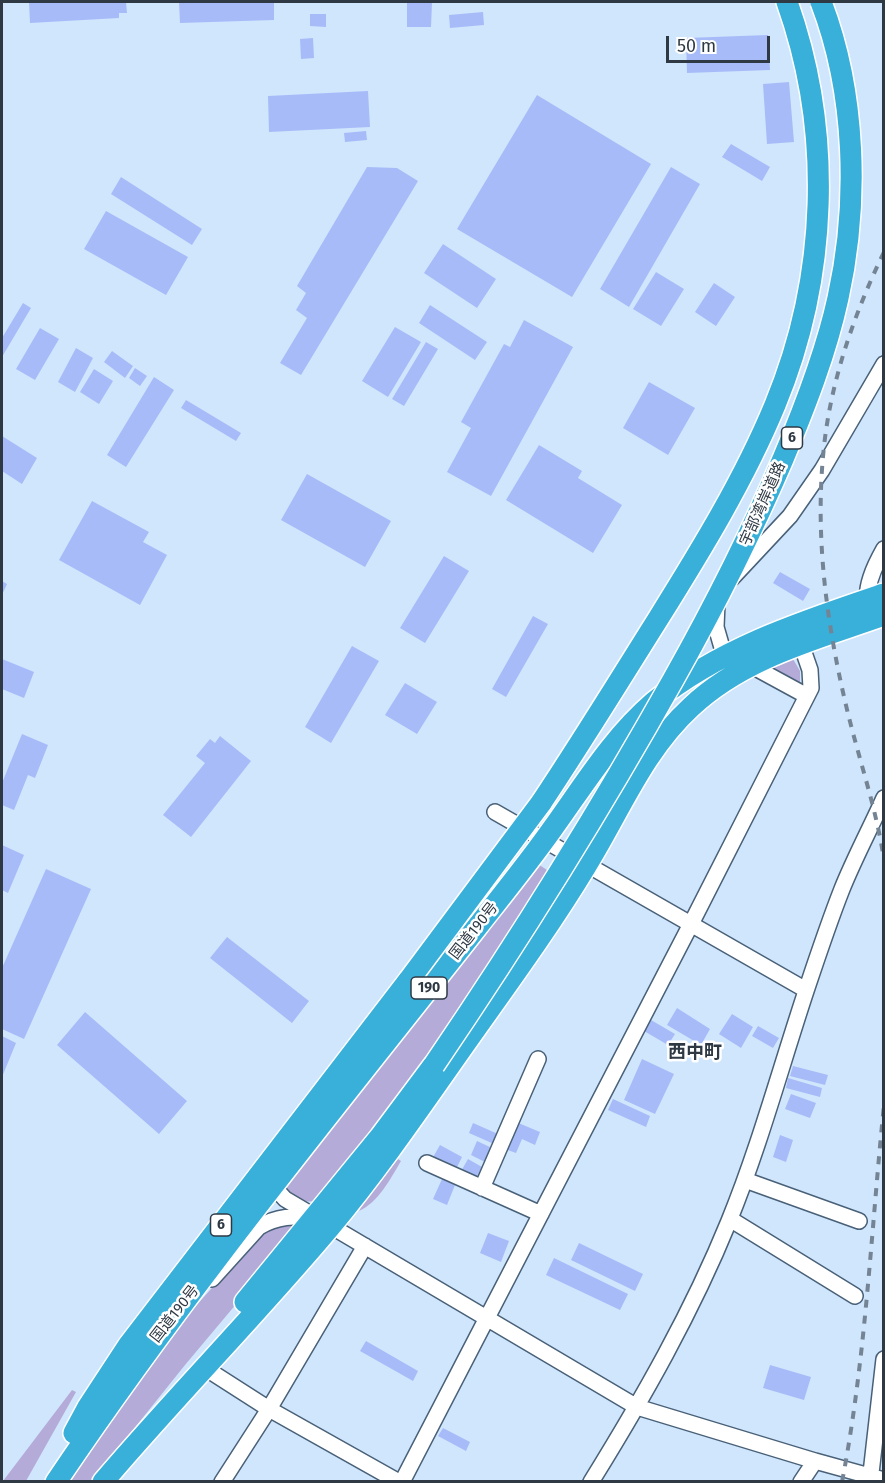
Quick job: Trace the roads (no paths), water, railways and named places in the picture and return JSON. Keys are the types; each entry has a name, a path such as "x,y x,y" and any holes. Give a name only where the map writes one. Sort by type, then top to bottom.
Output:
{"highway":[{"name":"宇部湾岸道路","path":"278,1152 541,803 675,592 720,516 761,437 787,373 803,318 813,264 819,208 818,146 811,87 805,58 787,2"},
{"name":"宇部湾岸道路","path":"323,1221 380,1137 434,1065 505,959 584,833 676,674 745,547 800,419 831,326 842,279 847,242 850,154 847,116 840,67 821,2"},
{"name":"国道190号","path":"103,1482 205,1368 323,1221 421,1107 521,966 586,865 650,753 667,730 728,666 755,642 877,607"},
{"name":"国道190号","path":"56,1482 163,1329 545,840 615,741 636,719 680,683 728,666 750,665 801,644 877,607"},
{"name":"6","path":"50,1482 88,1407 128,1346 278,1152"},
{"name":"6","path":"143,1436 194,1364 323,1221"}],"street":[{"path":"728,666 716,627 717,598 790,516 822,470 884,364"},
{"path":"877,607 871,579 884,549"},
{"path":"205,1368 269,1409 400,1482 488,1319 811,688 810,670 801,644"},
{"path":"750,665 807,696"},
{"path":"591,1482 637,1407 664,1357 730,1219 746,1180 806,990 842,889 884,798"},
{"path":"495,812 806,990"},
{"path":"482,1188 538,1059"},
{"path":"278,1152 271,1168 272,1180 285,1199 637,1407 875,1479 883,1362"},
{"path":"427,1163 541,1214"},
{"path":"746,1180 859,1221"},
{"path":"163,1329 229,1261 258,1227 287,1217 323,1221"},
{"path":"730,1219 855,1296"},
{"path":"222,1482 269,1409 365,1246"},
{"path":"801,1482 815,1461"}],"railway":[{"path":"884,252 855,319 840,366 825,438 821,504 823,570 832,636 845,701 884,860"},
{"path":"842,1482 857,1388 884,1105"}],"district":[{"name":"西中町","path":"695,1053"}]}
